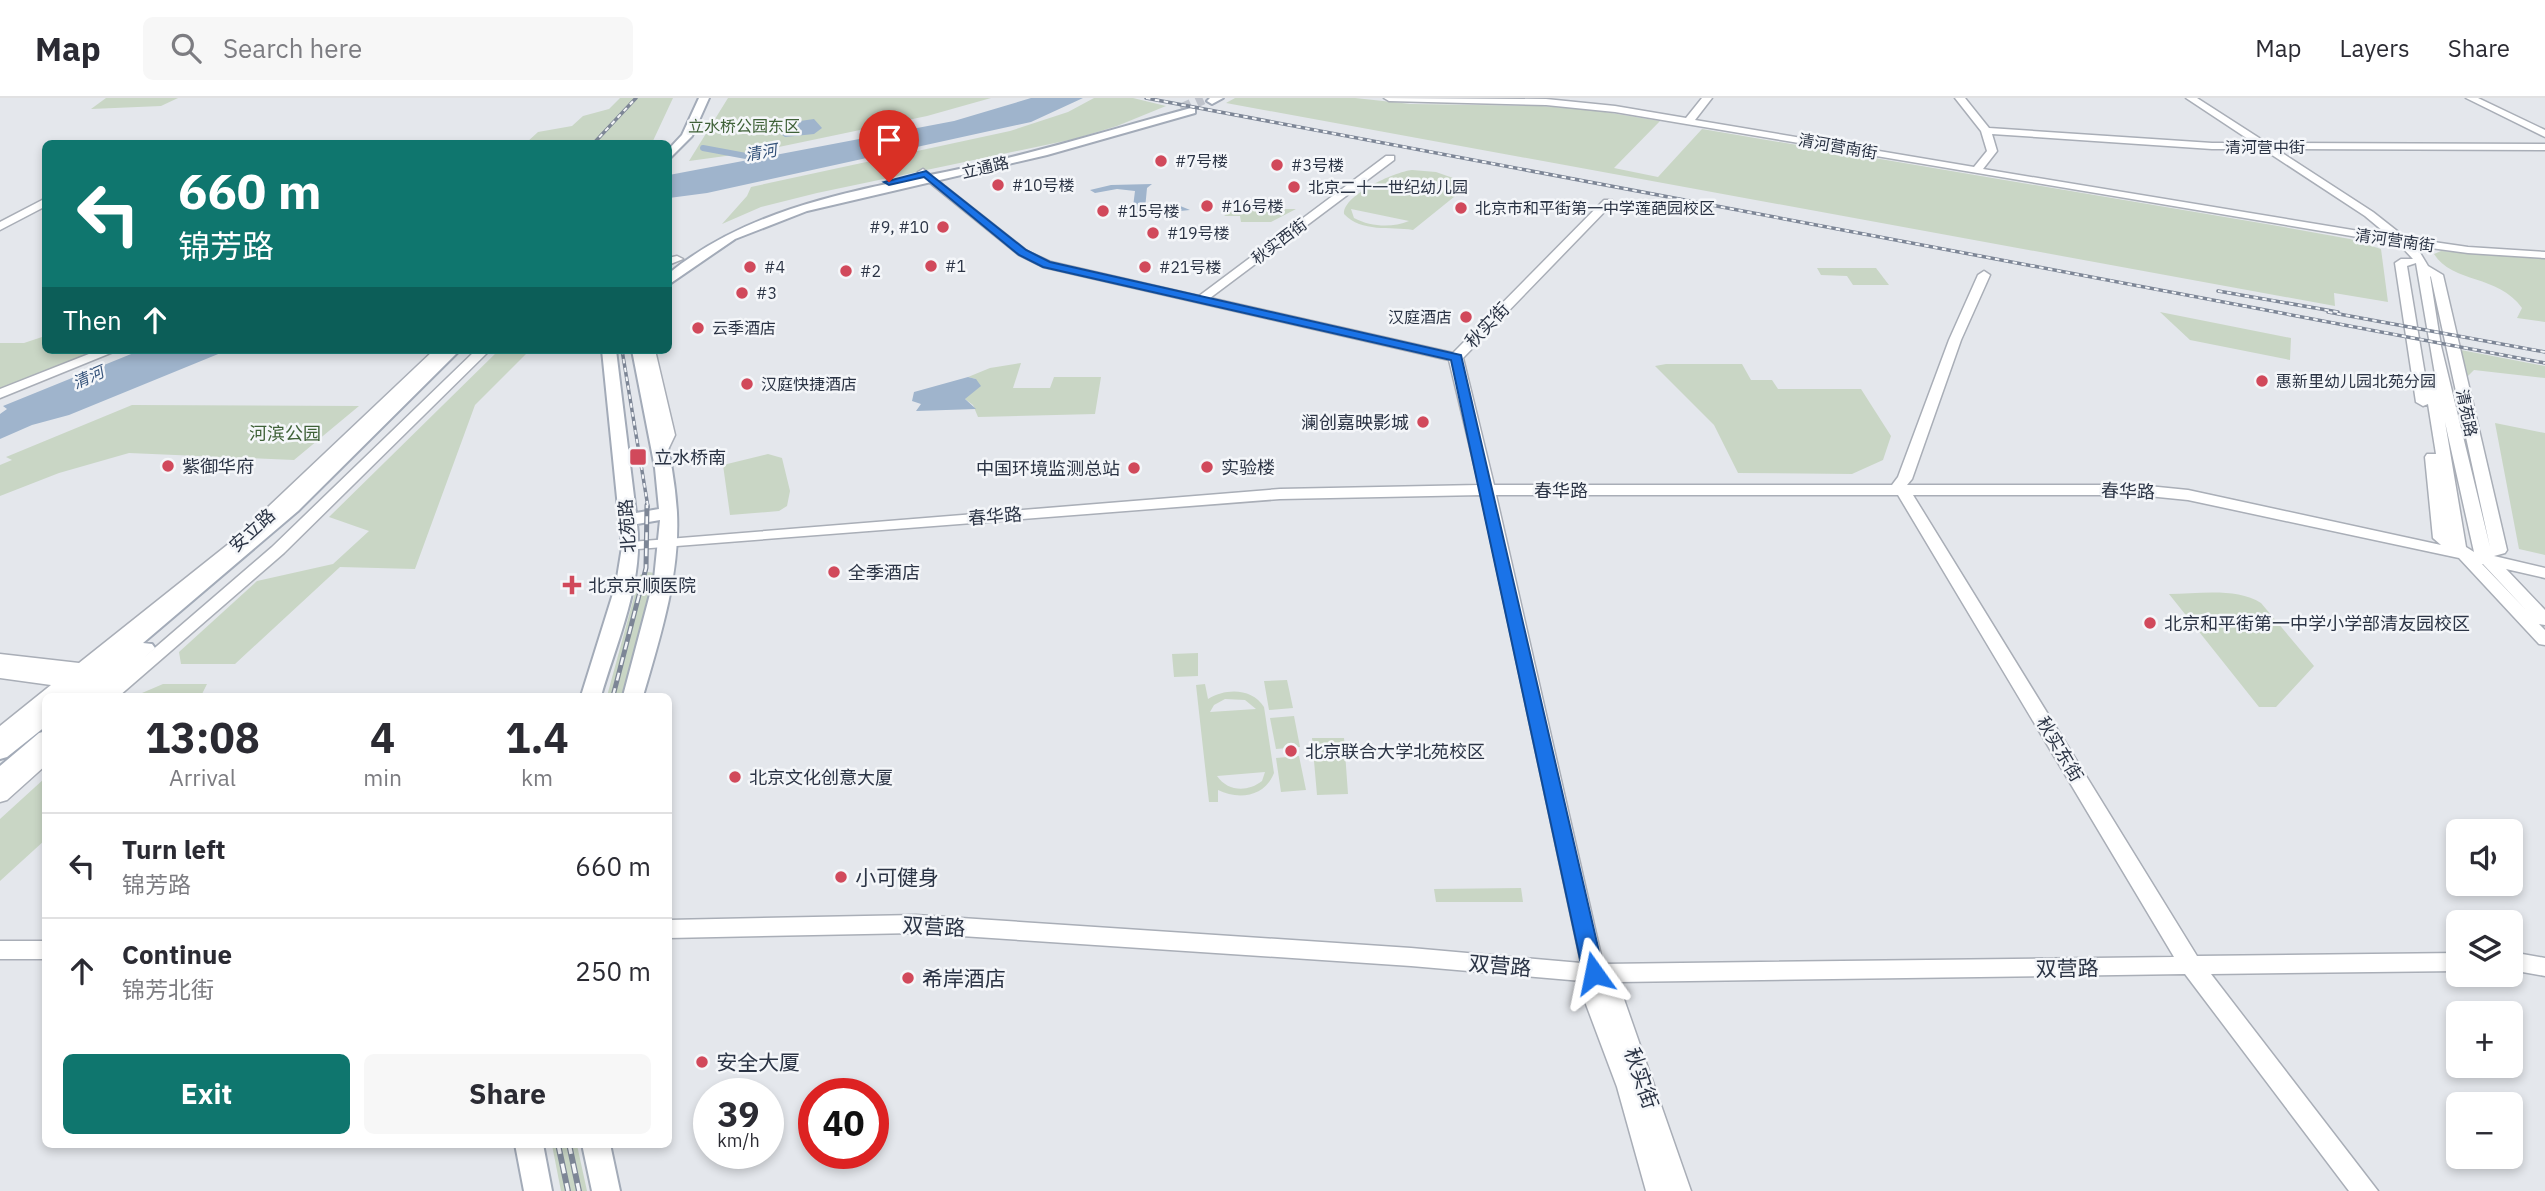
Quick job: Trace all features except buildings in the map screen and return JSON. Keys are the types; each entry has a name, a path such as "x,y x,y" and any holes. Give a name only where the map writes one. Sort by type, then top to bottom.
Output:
{"main road":[{"path":"672,141 677,135 690,98"},
{"path":"687,136 704,98"},
{"name":"立通路","path":"672,261 715,236 816,197 927,175 1118,135 1186,110 1088,139 927,175 821,203 766,222 704,252 672,278"},
{"path":"672,153 701,126"},
{"path":"1105,142 1118,135"},
{"path":"821,203 843,202"},
{"name":"安立路","path":"68,689 292,507 449,354"},
{"name":"安立路","path":"94,693 276,536 463,354"},
{"name":"北苑路","path":"592,693 628,571 631,544 609,354"},
{"path":"634,693 665,567 668,540 662,451 640,354"},
{"path":"628,520 668,513"},
{"path":"628,571 665,567"},
{"path":"0,752 42,718"},
{"path":"0,778 42,741"},
{"path":"530,1148 538,1191"},
{"path":"597,1148 606,1191"}],"street":[{"name":"清河营南街","path":"1389,98 1554,103 1685,120 2285,222 2545,255"},
{"path":"1685,120 1700,98"},
{"path":"1685,120 1707,98"},
{"path":"1960,98 1986,131 1992,151 1977,170"},
{"name":"清苑路","path":"2182,98 2414,250 2470,506 2484,557 2545,620"},
{"name":"清苑路","path":"2191,98 2269,147 2396,238"},
{"path":"2471,98 2545,134"},
{"name":"清河营中街","path":"1986,131 2255,147 2545,147"},
{"name":"秋实西街","path":"1202,299 1390,158"},
{"path":"927,175 1023,253 1046,265 1457,358"},
{"name":"秋实街","path":"1608,202 1457,358 1594,973 1592,991 1607,1008 1678,1191"},
{"path":"0,230 42,205"},
{"path":"2417,265 2401,263 2436,479 2434,484 2441,537 2460,551 2545,640"},
{"name":"清苑路","path":"2417,265 2437,275 2499,550 2484,557"},
{"name":"清苑路","path":"2417,265 2460,551"},
{"path":"1901,487 1955,340 1984,275"},
{"path":"0,394 101,354"},
{"name":"安立路","path":"68,689 84,669 237,545 438,354"},
{"name":"安立路","path":"111,693 278,550 480,354"},
{"path":"649,354 668,435 662,451"},
{"path":"2436,479 2450,495"},
{"path":"2470,506 2483,484"},
{"name":"春华路","path":"631,544 1234,497 1487,487 1901,487 2174,493 2248,506 2484,557"},
{"name":"秋实东街","path":"1901,487 2192,967 2365,1191"},
{"path":"2484,557 2545,567"},
{"path":"2484,557 2545,573"},
{"path":"0,660 84,669"},
{"path":"0,672 68,689"},
{"name":"安立路","path":"0,736 42,702"},
{"path":"0,795 42,758"},
{"name":"双营路","path":"672,929 916,924 1412,957 1594,973 2446,962"},
{"path":"0,950 42,950"},
{"path":"2523,963 2545,967"},
{"name":"秋实街","path":"1607,1008 1659,1191"}],"green space":[{"path":"106,98 178,98 161,106 91,109"},
{"path":"620,98 673,98 653,140 529,140 538,132 572,126 583,116 609,109"},
{"name":"立水桥公园东区","path":"728,98 991,98 927,116 755,152 689,161"},
{"path":"1094,98 1133,98 1166,106 1117,126 1074,139 817,193 761,207 722,224 747,196 751,187 1010,131 1068,112"},
{"path":"1235,98 1355,98 1411,104 1541,106 1593,110 1660,121 1614,168 1658,177 1702,129 2278,226 2350,239 2381,249 2388,302 2334,293 2335,306 1226,103"},
{"path":"1404,172 1436,172 1470,184 1413,230 1359,224 1344,214 1346,207 1360,192","holes":["1351,209 1409,221 1389,226 1374,225 1354,218"]},
{"path":"1235,209 1296,209 1271,222 1241,222 1240,216 1224,216"},
{"path":"2441,251 2545,259 2545,322 2517,318 2522,308 2512,297 2501,289 2442,264 2434,254"},
{"path":"1817,268 1876,268 1889,285 1853,285 1847,276 1821,275"},
{"path":"2160,312 2291,338 2290,360 2190,340"},
{"path":"42,337 42,354 87,354 0,389 0,343 24,343"},
{"path":"2461,350 2545,366 2545,378 2474,370 2466,378"},
{"path":"495,354 526,354 475,405 415,569 340,567 235,664 181,664 179,652 257,581 333,564 369,531 329,517"},
{"path":"1021,363 1013,388 1050,388 1054,377 1101,377 1095,414 978,417 973,405 965,399 976,379 968,377 990,368"},
{"path":"1742,364 1751,380 1772,380 1778,389 1861,389 1891,436 1883,460 1852,474 1738,473 1714,425 1655,366"},
{"name":"河滨公园","path":"132,405 359,406 294,460 129,453 59,473 0,496 0,465 12,460 6,457"},
{"path":"2495,423 2545,433 2545,555 2519,549"},
{"path":"768,454 782,458 790,491 787,506 779,511 730,515 723,465"},
{"path":"655,573 644,631 626,693 608,693 640,575"},
{"path":"2216,592 2251,598 2261,603 2314,666 2276,707 2259,707 2169,594"},
{"path":"1198,653 1198,676 1174,677 1172,654"},
{"path":"1287,680 1293,708 1269,710 1264,681"},
{"path":"163,684 207,684 202,693 142,693"},
{"path":"1205,684 1208,699 1223,693 1246,693 1264,707 1274,773 1258,792 1234,795 1218,790 1218,802 1209,802 1196,685","holes":["1225,699 1245,700 1256,709 1210,712 1214,705","1265,772 1262,781 1256,785 1238,789 1227,785 1217,776"]},
{"path":"1294,716 1300,747 1276,749 1270,718"},
{"path":"1312,738 1344,738 1348,794 1317,795"},
{"path":"1299,756 1306,790 1281,792 1276,758"},
{"path":"42,781 42,843 0,881 0,819"},
{"path":"1521,888 1523,902 1436,902 1434,889"},
{"path":"553,1148 578,1148 587,1191 561,1191"}],"water":[{"path":"1031,98 1083,98 1031,122 707,193 672,198 672,174 954,121"},
{"path":"814,119 822,128 814,134 785,137 778,132 784,132 787,126 758,126 763,120 786,123"},
{"path":"1152,184 1147,188 1145,209 1173,203 1190,210 1180,211 1174,216 1132,215 1135,191 1117,189 1095,193 1090,190 1111,185"},
{"name":"清河","path":"131,354 218,354 69,415 32,425 0,439 0,414 7,409 3,406"},
{"path":"968,377 976,379 981,386 965,399 976,409 916,411 921,404 912,401 914,392"}],"waterway":[{"name":"清河","path":"703,148 746,156 761,168"}],"tunnel":[{"path":"1181,109 1203,99"}],"railway":[{"path":"597,140 636,98"},
{"path":"1146,98 2545,363"},
{"path":"2218,291 2338,312"},
{"path":"2328,312 2545,352"},
{"path":"623,354 648,507"},
{"path":"614,693 646,568 647,505"},
{"path":"559,1148 568,1191"},
{"path":"570,1148 579,1191"}],"place":[{"name":"#7号楼","path":"1161,161"},
{"name":"#3号楼","path":"1277,165"},
{"name":"#10号楼","path":"998,185"},
{"name":"北京二十一世纪幼儿园","path":"1294,187"},
{"name":"#16号楼","path":"1207,206"},
{"name":"北京市和平街第一中学莲葩园校区","path":"1461,208"},
{"name":"#15号楼","path":"1103,211"},
{"name":"#9, #10","path":"943,227"},
{"name":"#19号楼","path":"1153,233"},
{"name":"#1","path":"931,266"},
{"name":"#4","path":"750,267"},
{"name":"#21号楼","path":"1145,267"},
{"name":"#2","path":"846,271"},
{"name":"#3","path":"742,293"},
{"name":"汉庭酒店","path":"1466,317"},
{"name":"云季酒店","path":"698,328"},
{"name":"惠新里幼儿园北苑分园","path":"2262,381"},
{"name":"汉庭快捷酒店","path":"747,384"},
{"name":"澜创嘉映影城","path":"1423,422"},
{"name":"立水桥南","path":"638,457"},
{"name":"紫御华府","path":"168,466"},
{"name":"实验楼","path":"1207,467"},
{"name":"中国环境监测总站","path":"1134,468"},
{"name":"全季酒店","path":"834,572"},
{"name":"北京京顺医院","path":"572,585"},
{"name":"北京和平街第一中学小学部清友园校区","path":"2150,623"},
{"name":"北京联合大学北苑校区","path":"1291,751"},
{"name":"北京文化创意大厦","path":"735,777"},
{"name":"小可健身","path":"841,877"},
{"name":"希岸酒店","path":"908,978"},
{"name":"安全大厦","path":"702,1062"}],"route":[{"path":"889,182 926,174 1023,253 1046,265 1457,358 1456,366 1491,505 1594,973"}]}
